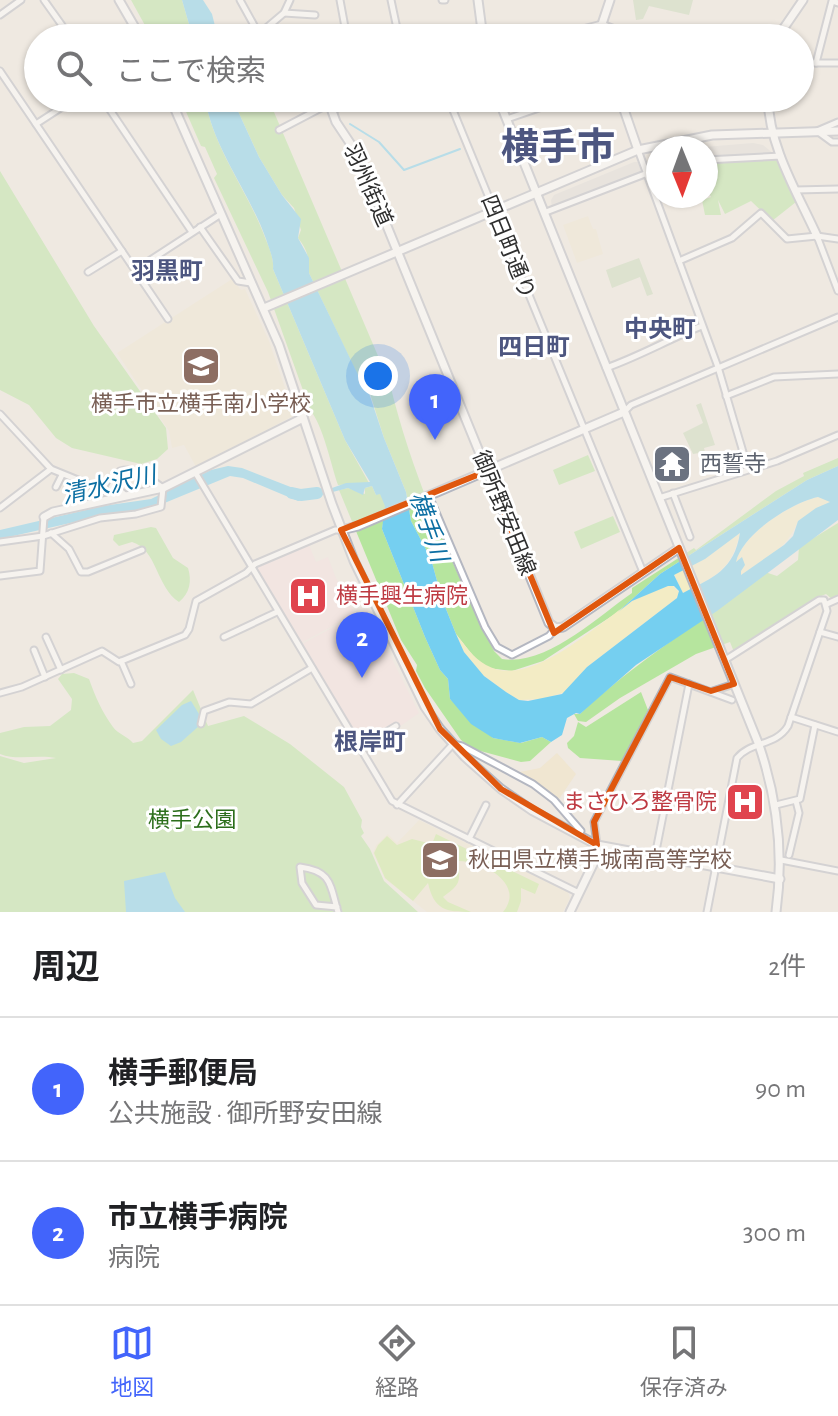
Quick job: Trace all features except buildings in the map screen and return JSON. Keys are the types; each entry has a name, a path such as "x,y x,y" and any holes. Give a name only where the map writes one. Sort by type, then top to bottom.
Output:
{"street":[{"path":"0,15 21,0"},
{"path":"44,0 61,24"},
{"path":"119,0 133,24"},
{"path":"240,0 253,24"},
{"path":"272,24 284,13 290,0"},
{"path":"340,0 344,24"},
{"path":"391,0 396,24"},
{"path":"478,0 481,24"},
{"path":"602,24 610,0"},
{"path":"787,24 803,0"},
{"path":"838,3 832,1 816,63 838,63"},
{"path":"284,13 315,15"},
{"path":"0,71 24,106"},
{"path":"28,112 168,319"},
{"path":"36,124 54,112"},
{"path":"111,112 192,232"},
{"path":"176,112 264,308 341,530 425,707 453,744 482,774 518,802 597,845 780,879"},
{"path":"279,130 311,112"},
{"name":"羽州街道","path":"332,112 358,155 397,251"},
{"name":"四日町通り","path":"453,112 643,572"},
{"path":"504,112 759,745 776,805 781,860 776,912"},
{"path":"507,119 527,112"},
{"path":"546,212 646,173 625,112"},
{"path":"770,112 772,132 781,156 838,291"},
{"path":"817,131 838,122"},
{"path":"817,131 832,142 838,142"},
{"path":"264,308 638,150 702,136 838,131"},
{"path":"718,159 781,156"},
{"path":"796,190 838,189"},
{"path":"659,208 718,367 748,469"},
{"path":"679,261 732,238 761,213 787,239 817,236 838,239"},
{"path":"135,270 221,214"},
{"path":"200,227 238,281 252,283"},
{"path":"88,272 122,251"},
{"name":"御所野安田線","path":"397,251 549,623 556,628"},
{"path":"0,693 102,651 114,661 121,661 185,635 196,601 250,568 335,530 358,526 414,503 624,412 631,405 838,317"},
{"path":"606,368 651,351 663,341 702,326"},
{"path":"726,396 774,377 838,374"},
{"path":"0,414 51,469 105,491 119,490 127,497"},
{"path":"0,576 40,571 44,517 53,512 109,498 163,490 303,418"},
{"path":"659,498 777,461 838,435"},
{"path":"0,508 51,469"},
{"path":"110,490 120,471 130,469 163,490"},
{"path":"196,474 250,568 397,805 579,893"},
{"path":"56,487 62,475"},
{"path":"0,542 51,533 100,518 162,508 163,490"},
{"path":"673,493 690,537"},
{"path":"429,496 485,627 497,647 512,655 549,636 556,628 563,627 679,548"},
{"path":"51,533 69,549 81,572 142,550"},
{"path":"827,604 838,599"},
{"path":"725,660 819,600 827,604"},
{"path":"707,912 737,758 746,750 778,738 783,733 820,632 827,604"},
{"path":"224,637 277,612"},
{"path":"820,632 838,637"},
{"path":"46,637 61,670"},
{"path":"34,650 45,677"},
{"path":"121,661 131,684"},
{"path":"201,724 204,711 229,702 251,704 312,668"},
{"path":"571,912 599,852 594,822 670,677 732,700"},
{"path":"655,857 689,684"},
{"path":"711,691 734,684"},
{"path":"791,717 838,732"},
{"path":"776,805 796,801 802,793 815,725"},
{"path":"360,749 396,726"},
{"path":"397,805 453,744"},
{"path":"453,744 533,784 554,800 581,831"},
{"path":"789,855 799,813 796,801"},
{"path":"469,839 486,805"},
{"path":"781,860 838,871"},
{"path":"300,867 322,873 329,880 337,909 316,905 302,883 300,867"}],"highlighted area":[{"path":"487,471 554,633 679,548 734,684 711,691 670,677 594,822 597,845 501,789 440,729 341,530"}],"shaded area":[{"path":"753,143 763,145 774,154 718,157 718,146"},
{"path":"638,162 640,173 552,209 554,195"},
{"path":"588,216 593,229 596,229 603,254 577,263 563,225"},
{"name":"横手市立横手南小学校","path":"232,279 241,290 245,289 269,341 294,414 196,467 184,445 172,448 169,431 117,353"},
{"name":"横手興生病院","path":"309,545 316,562 328,557 355,614 301,643 255,568"},
{"path":"367,609 419,713 399,727 396,723 362,745 302,644"},
{"path":"557,753 576,774 559,799 520,772 540,768"},
{"name":"秋田県立横手城南高等学校","path":"419,820 568,892 570,898 563,912 427,912 385,879 373,853 376,845 388,834 397,843"}],"green space":[{"path":"131,0 182,0 189,24 144,24"},
{"path":"633,0 693,0 689,15 649,6 643,19 636,20"},
{"path":"186,112 208,112 223,153 259,222 273,269 345,440 369,483 338,485 323,435 310,410 268,292 214,178 217,174 205,147 201,146"},
{"path":"238,112 274,112 390,384 410,453 435,520 494,651 502,659 519,659 554,648 632,593 632,588 694,548 696,550 776,491 804,476 803,473 838,458 838,466 807,480 660,574 618,612 543,661 512,671 488,668 474,657 456,634 431,559 411,521 406,492 384,438 365,378 360,380 309,273 307,255 298,238 301,230 294,208 282,195 259,157"},
{"path":"776,158 796,202 772,221 751,201 725,214 718,200 718,161"},
{"path":"0,171 94,326 166,428 168,449 157,459 141,464 72,448 56,438 29,405 0,390"},
{"path":"718,200 721,215 705,215 704,208 718,208"},
{"path":"639,258 653,294 647,296 640,277 612,288 606,270"},
{"path":"701,403 715,445 704,448 705,452 693,454 683,433 703,423 696,405"},
{"path":"588,455 595,471 559,485 553,470"},
{"path":"372,486 376,495 380,492 386,506 382,529 425,637 440,670 448,679 450,699 493,738 521,743 542,737 551,742 530,761 521,762 473,749 461,740 425,688 416,671 417,665 401,640 339,490 348,488 365,494 365,488"},
{"path":"613,516 620,532 581,549 574,532"},
{"path":"838,523 838,596 832,599 826,594 814,599 734,652 730,642 696,654 620,698 586,722 578,721 574,714 580,714 624,676 765,572 777,576 798,560 799,547"},
{"path":"156,528 173,558 188,568 189,586 179,602 165,587 147,552 132,542 119,546 113,540 114,535"},
{"name":"横手公園","path":"74,673 89,679 109,721 133,743 142,741 193,690 208,726 244,716 290,744 344,787 362,820 364,833 361,836 384,881 418,912 0,912 0,756 24,763 56,758 0,754 0,733 24,727 50,726 71,710 72,699 58,679 62,674"},
{"path":"641,692 648,710 622,761 580,758 568,748 567,743 574,736 578,722 586,727"},
{"path":"436,834 539,884 535,894 521,888 517,912 503,912 509,902 506,884 490,870 459,861 458,882 443,897 471,912 442,908 434,899 428,883 413,901 385,878 374,853 387,836 397,845 412,839 432,844"}],"sand":[{"path":"818,497 832,501 798,521 782,546 741,577 735,563 747,541 781,513"},
{"path":"740,532 727,564 705,582 683,593 674,574 705,559"},
{"path":"668,586 679,592 677,598 587,667 566,692 542,699 519,700 483,675 464,652 456,634 486,665 504,671 523,669 563,650 634,600"}],"water":[{"path":"182,0 203,0 214,24 189,24"},
{"path":"208,112 238,112 259,157 301,219 298,238 309,258 309,273 360,379 364,378 406,492 411,521 431,559 456,634 464,652 484,676 506,692 519,700 528,701 562,694 587,667 677,598 679,591 674,586 668,586 632,601 618,612 660,574 807,480 838,466 838,520 717,611 636,665 580,714 567,718 562,735 551,742 542,737 520,743 493,738 471,724 450,699 448,679 440,670 425,637 382,529 385,506 372,486 365,488 363,495 348,488 298,501 243,478 230,476 150,509 110,514 0,539 0,530 103,506 151,499 211,470 228,466 242,468 306,493 307,497 346,483 370,482 345,440 273,269 259,221 216,135","holes":["818,497 830,502 798,521 793,536 784,545 741,575 745,565 742,557 736,562 740,551 769,521 807,500","740,533 737,546 721,571 683,593 674,575 705,559"]},
{"path":"191,701 199,714 199,726 181,742 171,746 161,739 156,730 182,705"},
{"path":"165,872 175,898 185,912 126,912 124,881"}],"waterway":[{"path":"350,124 379,142 404,170 460,149"},
{"name":"清水沢川","path":"292,493 317,493"}],"place":[{"name":"横手市立横手南小学校","path":"201,366"},
{"name":"横手郵便局","path":"435,440"},
{"name":"西誓寺","path":"672,464"},
{"name":"横手興生病院","path":"308,596"},
{"name":"市立横手病院","path":"362,678"},
{"name":"まさひろ整骨院","path":"745,802"},
{"name":"秋田県立横手城南高等学校","path":"440,860"}],"district":[{"name":"横手市","path":"558,149"},
{"name":"羽黒町","path":"167,272"},
{"name":"中央町","path":"660,330"},
{"name":"四日町","path":"534,348"},
{"name":"根岸町","path":"370,743"}],"water label":[{"name":"横手川","path":"428,527"}]}
